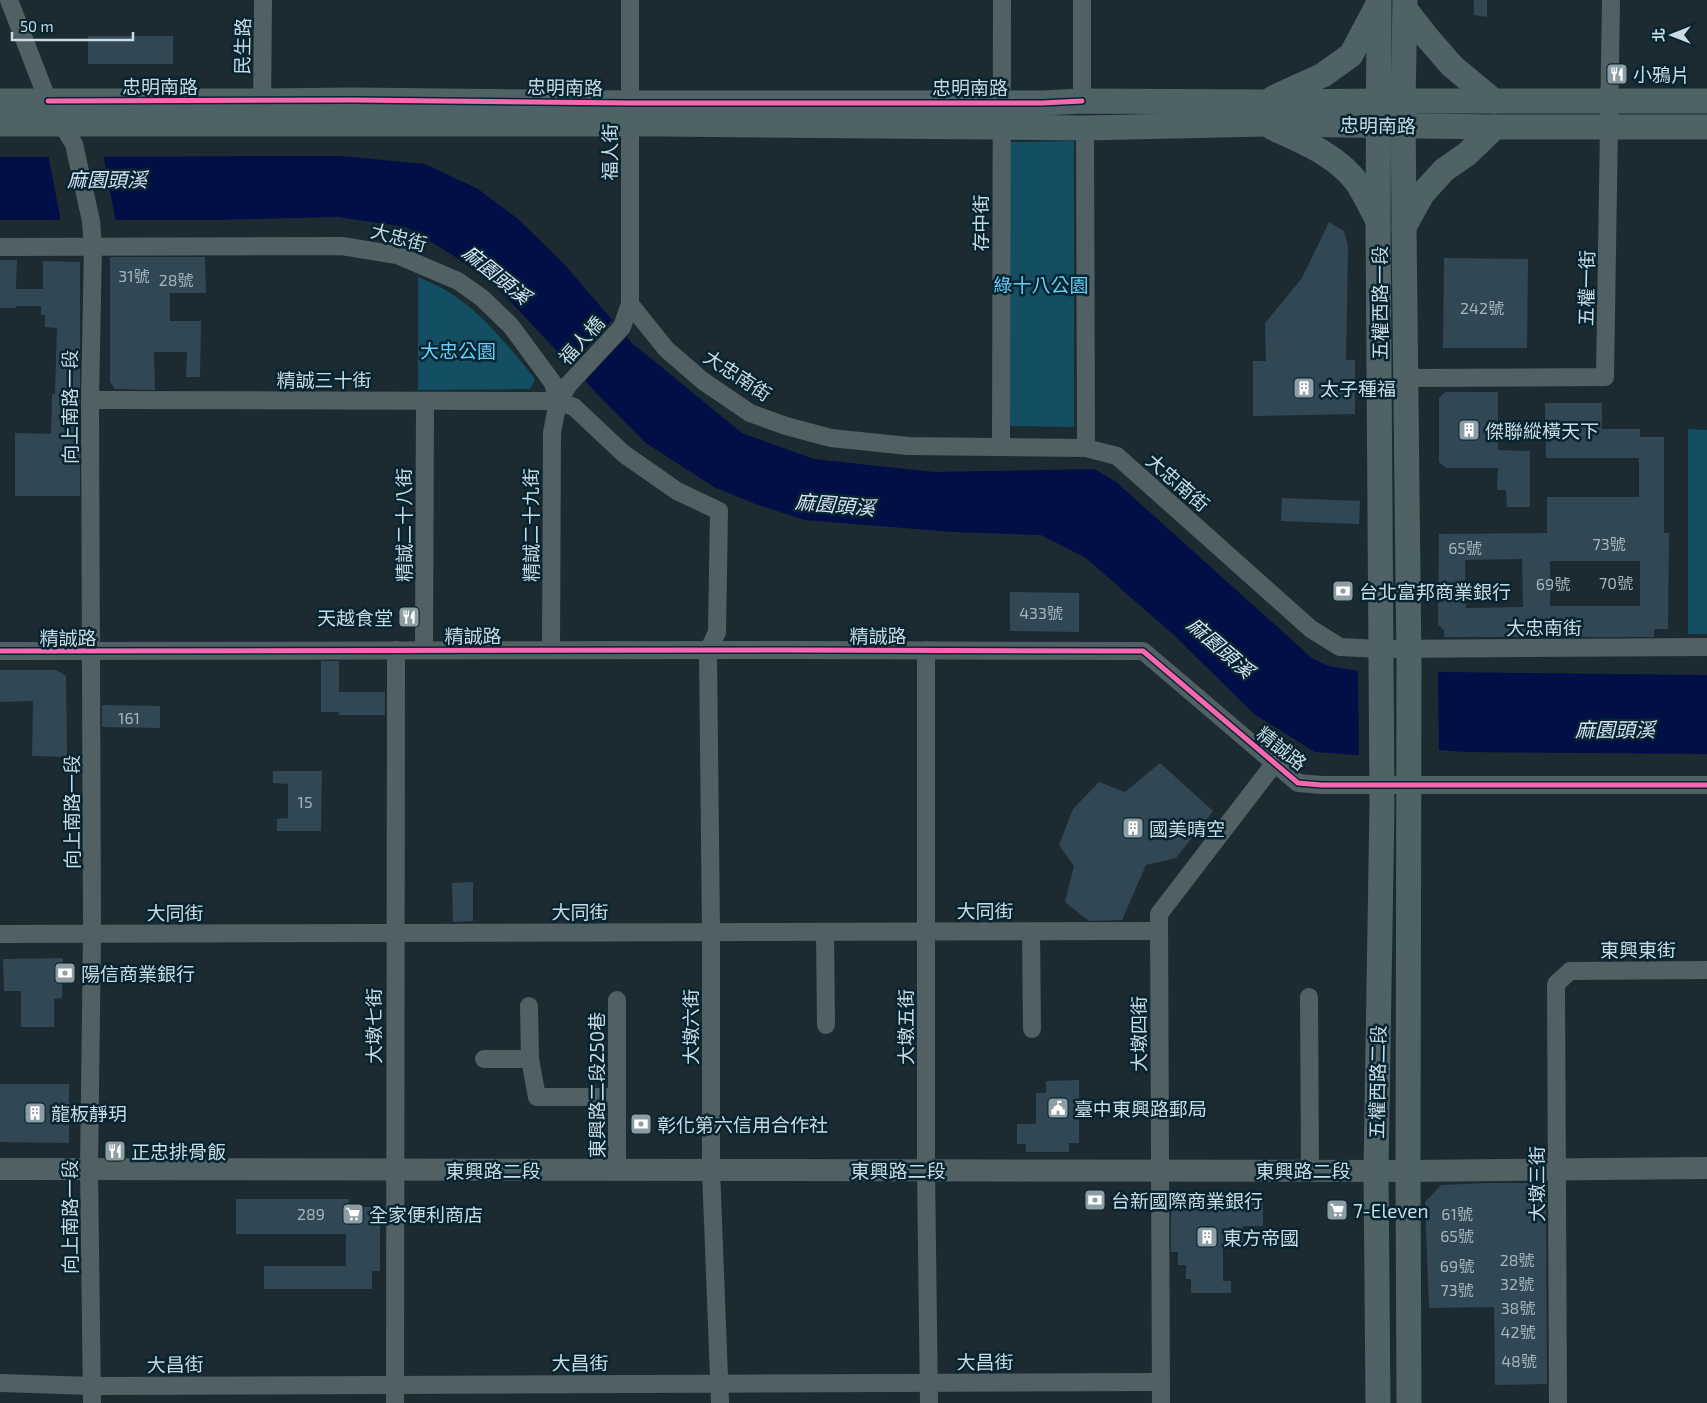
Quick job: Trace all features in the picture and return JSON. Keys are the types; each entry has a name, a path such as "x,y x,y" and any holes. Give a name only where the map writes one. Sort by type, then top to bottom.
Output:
{"main road":[{"name":"五權西路一段","path":"1379,2 1378,221 1381,760"},
{"path":"1378,221 1357,183 1337,162 1265,113 1351,55 1379,2"},
{"name":"五權西路一段","path":"1405,5 1404,227 1409,772"},
{"path":"1405,5 1426,36 1452,66 1494,101"},
{"name":"忠明南路","path":"0,100 262,112"},
{"name":"忠明南路","path":"0,124 68,134 354,100 630,114 1002,128 1085,128 1265,113 1379,101 1404,113 1495,127 1707,127"},
{"name":"忠明南路","path":"630,114 1082,101 1265,113 1379,126 1404,113 1494,101 1707,102"},
{"path":"1404,227 1423,194 1444,170 1467,154 1495,127"},
{"name":"五權西路二段","path":"1378,1403 1376,1170 1381,760"},
{"name":"五權西路二段","path":"1409,772 1409,1403"}],"street":[{"path":"10,0 48,101 68,134"},
{"name":"民生路","path":"262,112 264,0"},
{"name":"福人街","path":"630,0 630,304"},
{"name":"存中街","path":"1001,446 1002,0"},
{"path":"1082,0 1082,101"},
{"name":"五權一街","path":"1405,378 1605,377 1610,127 1610,0"},
{"path":"1085,128 1086,448"},
{"name":"向上南路一段","path":"68,134 91,222 93,247 90,400 92,934 89,1169 92,1394"},
{"name":"大忠街","path":"0,247 334,246 397,255 458,281 482,298 511,326 553,383 558,401"},
{"name":"福人橋","path":"558,401 570,384 622,327 630,304"},
{"name":"大忠南街","path":"630,304 666,348 703,382 750,413 786,426 831,438 908,446 1086,448 1117,456 1311,629 1340,646 1381,658 1707,647"},
{"name":"精誠三十街","path":"90,400 558,401"},
{"name":"精誠二十八街","path":"424,650 425,401"},
{"path":"558,401 574,408 624,454 677,491 719,511 717,632 708,651"},
{"name":"精誠二十九街","path":"551,650 552,433 558,401"},
{"name":"大墩七街","path":"395,1403 396,650"},
{"name":"大墩五街","path":"926,650 926,1170 929,1403"},
{"name":"精誠路","path":"0,651 1143,651 1298,783 1381,785 1409,772 1707,785"},
{"name":"大墩六街","path":"708,651 711,1170 720,1403"},
{"name":"大墩四街","path":"1161,1403 1159,914 1274,764"},
{"name":"大同街","path":"0,934 1159,931"},
{"path":"825,932 826,1025"},
{"path":"1031,932 1032,1029"},
{"name":"東興東街","path":"1570,971 1707,970"},
{"name":"大墩三街","path":"1558,1403 1556,984 1570,971"},
{"path":"1309,997 1310,1170"},
{"name":"東興路二段250巷","path":"617,1000 617,1170"},
{"path":"528,1006 530,1059 537,1097 617,1097"},
{"path":"484,1059 530,1059"},
{"name":"東興路二段","path":"0,1169 1408,1171 1707,1168"},
{"name":"大昌街","path":"0,1383 92,1394 395,1385 1160,1382"}],"green space":[{"name":"綠十八公園","path":"1074,141 1074,427 1010,426 1008,142"},
{"name":"大忠公園","path":"418,277 452,294 486,322 535,379 530,389 418,390"},
{"path":"1688,429 1707,430 1707,634 1688,634"}],"water":[{"name":"麻園頭溪","path":"341,156 425,164 478,189 518,219 564,264 632,343 742,433 814,459 934,472 1094,469 1115,481 1313,659 1329,666 1358,671 1707,675 1707,754 1465,752 1439,750 1356,755 1315,752 1254,714 1177,638 1086,558 1041,535 953,532 805,520 758,505 714,487 646,443 492,282 448,252 406,227 338,217 213,220 0,220 0,157"}],"pier":[{"path":"48,154 103,154 116,222 61,222"},
{"path":"612,320 628,335 583,383 568,367"},
{"path":"1358,669 1438,669 1439,752 1359,757"}],"building":[{"path":"1474,0 1487,0 1487,17 1474,15"},
{"path":"88,36 173,36 173,64 88,64"},
{"path":"1329,222 1344,231 1348,246 1346,360 1355,360 1355,414 1253,416 1253,361 1266,361 1265,323 1302,278"},
{"path":"110,257 205,257 206,293 170,293 170,321 201,321 200,377 186,377 187,352 154,352 155,390 115,389 110,382"},
{"path":"1444,258 1528,259 1527,348 1443,348"},
{"path":"0,260 17,260 16,289 43,289 43,261 80,262 80,496 15,496 15,433 51,434 52,394 55,394 57,328 45,327 45,315 41,315 41,306 0,308"},
{"name":"傑聯縱橫天下","path":"1445,392 1498,392 1498,450 1530,451 1530,507 1507,507 1506,490 1497,490 1498,468 1446,468 1439,462 1439,398"},
{"path":"1545,403 1602,403 1602,429 1640,429 1640,437 1664,437 1664,533 1669,533 1668,629 1654,629 1654,637 1444,637 1444,630 1438,625 1439,534 1547,533 1547,497 1639,497 1639,458 1546,458","holes":["1522,559 1523,607 1466,608 1465,560","1550,561 1640,561 1640,606 1550,606"]},
{"path":"1282,498 1360,501 1359,524 1281,521"},
{"path":"1010,592 1079,593 1079,632 1010,631"},
{"path":"321,661 339,661 339,692 385,692 385,715 339,715 339,712 321,712"},
{"path":"0,670 56,670 66,676 67,757 32,756 33,701 0,702"},
{"path":"102,705 160,706 160,728 102,727"},
{"name":"國美晴空","path":"1160,763 1213,811 1176,858 1146,865 1122,920 1089,921 1065,902 1074,866 1059,845 1073,809 1099,782 1125,792"},
{"path":"273,771 322,771 321,831 277,831 277,819 288,818 288,784 273,783"},
{"path":"473,882 473,921 453,922 452,883"},
{"path":"63,958 62,998 54,999 54,1027 21,1027 21,991 4,991 3,959"},
{"name":"臺中東興路郵局","path":"1079,1080 1079,1143 1069,1143 1069,1152 1026,1152 1026,1144 1017,1144 1017,1124 1036,1124 1036,1093 1046,1093 1046,1081"},
{"name":"龍板靜玥","path":"0,1084 69,1084 69,1143 0,1142"},
{"path":"1533,1183 1546,1196 1547,1384 1495,1385 1494,1307 1429,1308 1425,1202 1441,1185"},
{"name":"東方帝國","path":"1171,1196 1263,1197 1263,1226 1243,1226 1243,1248 1223,1248 1223,1281 1231,1281 1231,1293 1191,1293 1191,1279 1186,1279 1186,1265 1178,1265 1178,1252 1171,1252"},
{"path":"236,1199 349,1199 349,1207 380,1207 380,1271 372,1271 372,1289 264,1289 264,1266 346,1266 346,1234 236,1234"}],"cycle path":[{"path":"48,101 354,100 630,103 1042,103 1082,101"},
{"path":"0,651 1143,651 1298,783 1322,785 1707,785"}],"place":[{"name":"小鴉片","path":"1617,74"},
{"name":"太子種福","path":"1304,388"},
{"name":"傑聯縱橫天下","path":"1469,430"},
{"name":"台北富邦商業銀行","path":"1343,591"},
{"name":"天越食堂","path":"409,617"},
{"name":"國美晴空","path":"1133,828"},
{"name":"陽信商業銀行","path":"65,973"},
{"name":"臺中東興路郵局","path":"1058,1108"},
{"name":"龍板靜玥","path":"35,1113"},
{"name":"彰化第六信用合作社","path":"641,1124"},
{"name":"正忠排骨飯","path":"115,1151"},
{"name":"台新國際商業銀行","path":"1095,1200"},
{"name":"7-Eleven","path":"1337,1210"},
{"name":"全家便利商店","path":"353,1214"},
{"name":"東方帝國","path":"1207,1237"}]}
